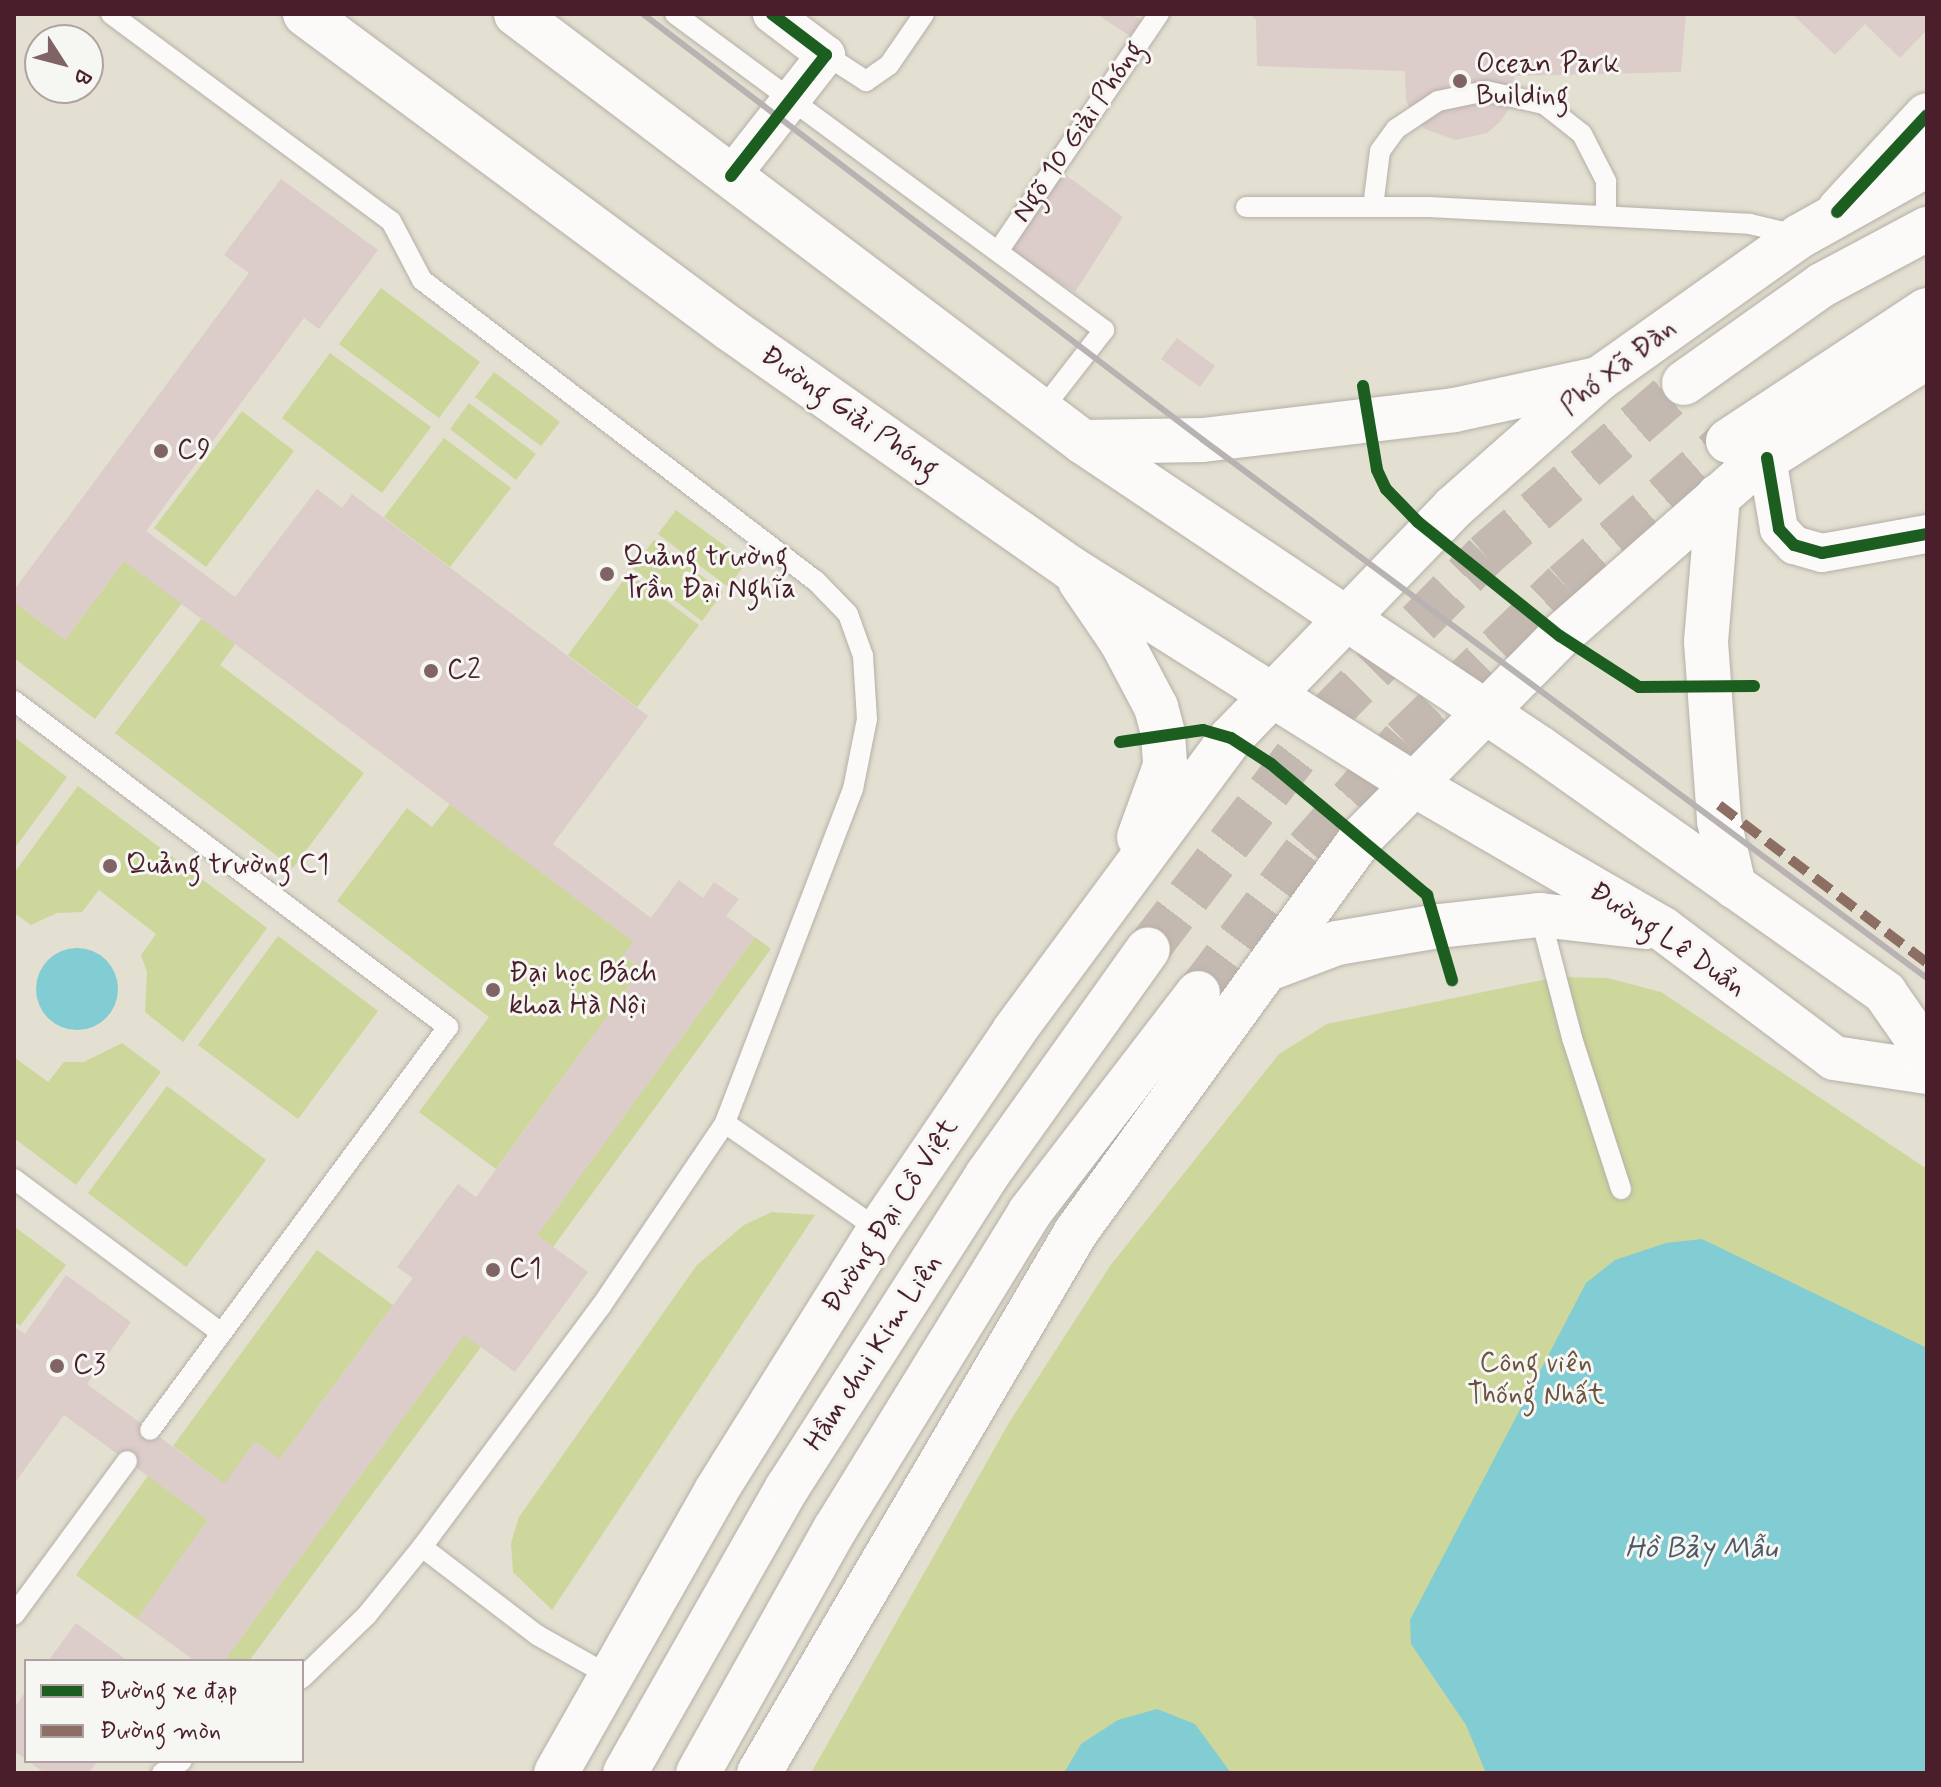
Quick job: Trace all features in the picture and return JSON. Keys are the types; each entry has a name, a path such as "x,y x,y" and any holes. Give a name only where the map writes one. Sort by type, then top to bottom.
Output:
{"main road":[{"name":"Đường Giải Phóng","path":"305,14 730,329 1072,569 1272,690 1413,784"},
{"path":"516,14 1083,442 1484,710 1885,993 1927,1053"},
{"path":"1837,212 1927,115"},
{"name":"Phố Xã Đàn","path":"1272,690 1453,508 1600,378 1800,236 1837,212 1927,165"},
{"path":"1684,383 1822,285 1927,229"},
{"path":"1728,441 1927,310"},
{"path":"759,1773 1076,1232 1271,968 1361,838 1484,710 1718,496 1767,458 1927,357"},
{"path":"1083,442 1203,440 1454,410 1600,378"},
{"path":"1718,496 1706,642 1719,821 1734,886"},
{"path":"1072,569 1121,641 1156,707 1163,734 1165,766 1155,803 1109,904"},
{"name":"Đường Đại Cồ Việt","path":"556,1773 608,1675 879,1230 1014,1031 1272,690"},
{"name":"Đường Lê Duẩn","path":"1413,784 1663,929 1834,1058 1927,1072"},
{"path":"1271,968 1337,943 1540,915 1663,929"},
{"name":"Hầm chui Kim Liên","path":"625,1773 787,1488 987,1175 1148,949"},
{"name":"Hầm chui Kim Liên","path":"698,1773 835,1529 1013,1239 1198,993"}],"street":[{"path":"731,176 826,55 772,14"},
{"path":"1767,458 1779,529 1794,545 1822,553 1927,534"}],"lane":[{"path":"111,14 391,221 422,280 815,580 848,614 863,656 867,719 853,789 725,1123 601,1306 422,1547 367,1615 304,1676"},
{"path":"675,14 1104,330 1041,411"},
{"path":"826,55 866,81 889,65 924,14"},
{"name":"Ngõ 10 Giải Phóng","path":"999,250 1159,14"},
{"path":"1373,207 1380,151 1396,129 1438,101 1486,91 1544,104 1582,134 1606,181 1606,216"},
{"path":"1246,207 1373,207 1606,216 1750,224 1800,236"},
{"path":"14,701 448,1027 150,1430"},
{"path":"1540,915 1572,1038 1621,1189"},
{"path":"725,1123 879,1230"},
{"path":"14,1179 221,1333"},
{"path":"14,1615 127,1461"},
{"path":"422,1547 537,1635 608,1675"}],"green space":[{"path":"381,288 480,362 439,418 339,344"},
{"path":"330,353 431,427 382,493 282,418"},
{"path":"494,372 560,422 541,446 475,397"},
{"path":"469,403 536,454 516,480 450,429"},
{"path":"242,411 294,451 206,567 154,528"},
{"path":"444,438 511,488 450,567 384,517"},
{"path":"676,510 747,562 728,587 658,534"},
{"path":"654,540 723,592 702,621 632,568"},
{"path":"124,561 182,603 95,719 14,658 14,602 65,640"},
{"path":"629,573 699,625 637,707 568,655"},
{"path":"202,618 236,643 220,665 364,773 293,868 115,733"},
{"path":"14,737 67,777 14,849"},
{"path":"78,786 267,928 183,1042 145,1012 147,972 141,955 156,934 99,890 82,912 57,913 31,925 14,913 14,873"},
{"path":"450,804 634,942 623,956 642,969 496,1169 419,1112 489,1017 337,901 407,808 432,827"},
{"path":"278,936 378,1011 298,1119 198,1045"},
{"path":"755,937 771,949 553,1247 537,1235"},
{"name":"Công viên Thống Nhất","path":"1557,977 1607,978 1661,992 1927,1169 1927,1773 811,1773 1010,1421 1110,1266 1279,1054 1327,1024"},
{"path":"122,1043 161,1072 76,1185 14,1138 14,1057 48,1082 64,1062 84,1062"},
{"path":"167,1086 266,1160 186,1267 88,1193"},
{"path":"772,1212 815,1215 552,1610 513,1572 511,1543 519,1517 697,1265 744,1225"},
{"path":"15,1227 66,1265 20,1326 14,1321"},
{"path":"317,1250 393,1305 280,1459 224,1484 173,1446"},
{"path":"464,1335 481,1347 250,1659 225,1659"},
{"path":"148,1476 208,1520 137,1619 76,1575"}],"water":[{"path":"77,948 93,951 106,960 115,973 118,989 115,1005 106,1018 93,1027 77,1030 61,1027 48,1018 39,1005 36,989 39,973 48,960 61,951"},
{"name":"Hồ Bảy Mẫu","path":"1702,1239 1927,1348 1927,1773 1486,1773 1466,1725 1411,1644 1410,1620 1586,1283 1615,1260 1666,1243"},
{"path":"1157,1709 1195,1724 1231,1773 1064,1773 1081,1744 1118,1720"}],"building":[{"path":"1096,14 1131,14 1141,20 1130,36"},
{"name":"Ocean Park Building","path":"1250,14 1686,14 1681,72 1515,76 1510,107 1500,122 1487,133 1456,140 1425,129 1413,116 1406,100 1405,71 1257,66 1256,20"},
{"path":"1792,14 1927,14 1927,30 1900,58 1865,24 1835,55"},
{"path":"1063,173 1123,217 1075,292 1010,250"},
{"path":"281,179 378,250 319,329 304,318 146,531 235,597 317,489 342,508 352,494 648,716 553,844 651,918 679,880 703,898 714,882 739,899 726,916 755,937 537,1235 588,1272 515,1372 464,1335 225,1659 192,1659 137,1619 208,1520 64,1415 14,1484 14,1327 25,1334 66,1275 131,1322 87,1384 224,1484 255,1441 280,1459 413,1278 397,1267 458,1184 476,1197 642,969 623,955 634,942 124,561 65,640 14,602 14,590 249,273 224,255"},
{"path":"1177,338 1215,366 1200,387 1161,359"},
{"path":"76,1623 125,1659 49,1659"},
{"path":"24,1694 24,1758 14,1751 14,1708"},
{"path":"31,1763 96,1763 89,1773 45,1773"}],"tunnel":[{"path":"1148,949 1326,717 1485,555 1684,383"},
{"path":"1198,993 1307,849 1403,740 1564,584 1728,441"}],"railway":[{"path":"643,14 1203,440 1927,978"}],"marked path":[{"path":"1719,805 1927,963"}],"cycle path":[{"path":"731,176 826,55 772,14"},
{"path":"1837,212 1927,115"},
{"path":"1363,386 1377,470 1386,489 1418,522 1560,636 1639,687 1754,686"},
{"path":"1767,458 1779,529 1794,545 1822,553 1927,534"},
{"path":"1120,742 1203,730 1231,738 1271,764 1427,895 1452,980"}],"place":[{"name":"Ocean Park Building","path":"1460,81"},
{"name":"C9","path":"161,451"},
{"name":"Quảng trường Trần Đại Nghĩa","path":"607,574"},
{"name":"C2","path":"431,671"},
{"name":"Quảng trường C1","path":"110,866"},
{"name":"Đại học Bách khoa Hà Nội","path":"493,990"},
{"name":"C1","path":"493,1270"},
{"name":"C3","path":"57,1366"}]}
